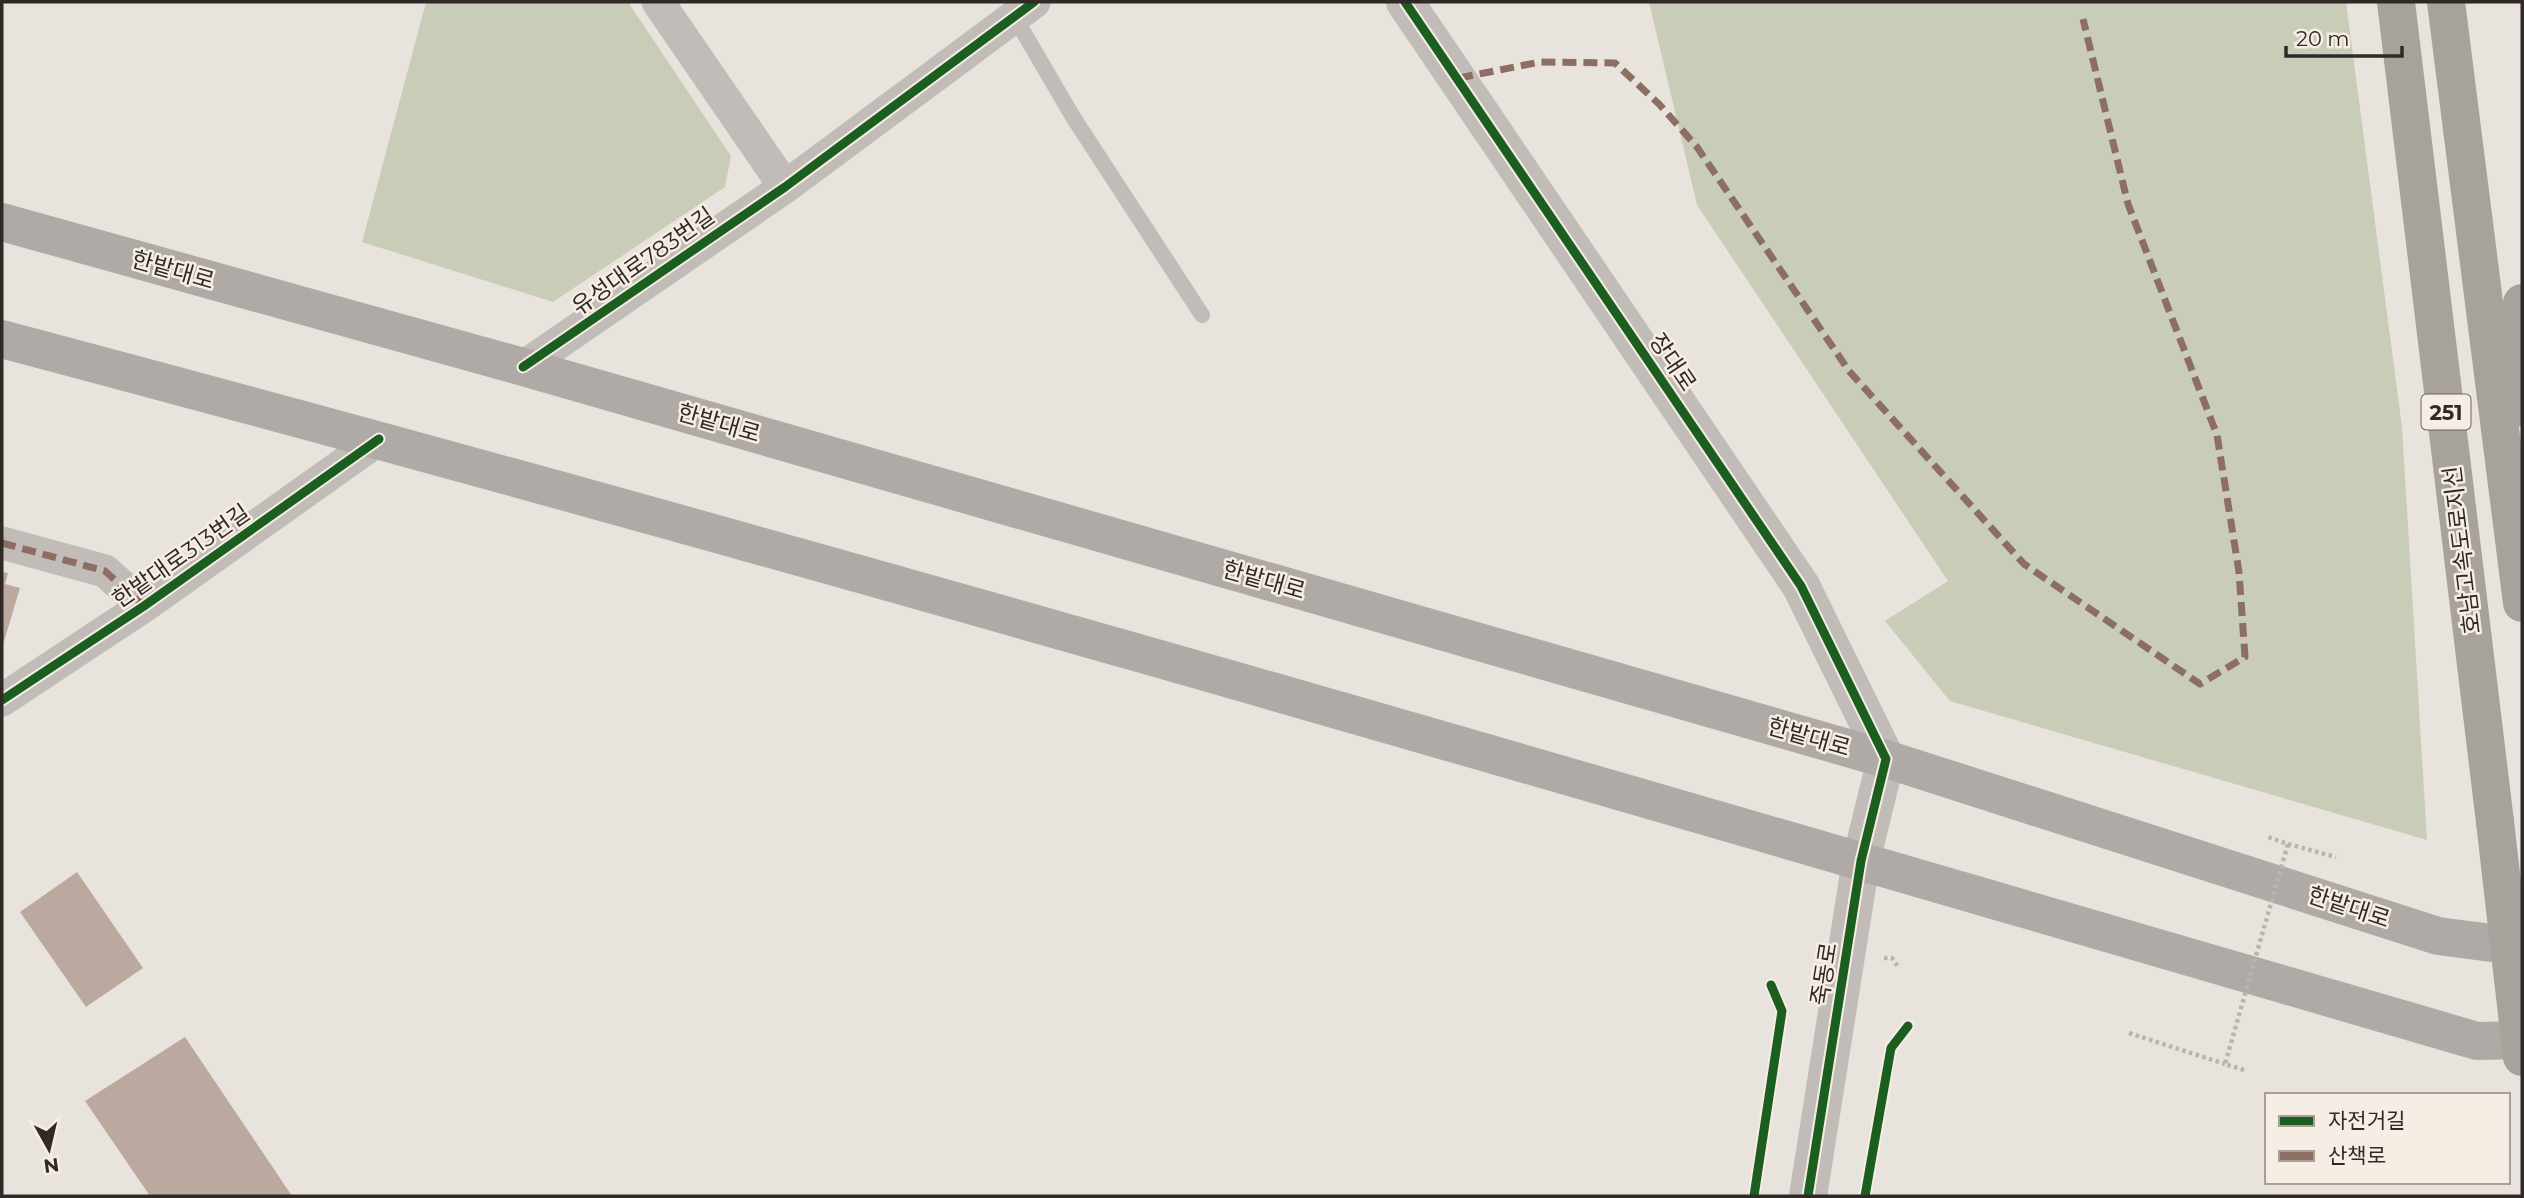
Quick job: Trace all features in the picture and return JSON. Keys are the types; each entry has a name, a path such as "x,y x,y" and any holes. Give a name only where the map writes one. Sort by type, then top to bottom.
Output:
{"highway":[{"name":"호남고속도로지선","path":"2396,2 2522,1056"},
{"name":"251","path":"2446,2 2522,603"},
{"path":"2509,491 2522,303"}],"main road":[{"name":"한밭대로","path":"2,222 523,367 1886,759 2438,936 2522,947"},
{"path":"2,339 380,439 1861,861 2522,1056"},
{"path":"2438,936 2522,924"},
{"path":"2477,1041 2522,1040"}],"street":[{"path":"658,2 785,187"},
{"name":"장대로","path":"1405,2 1801,586 1886,759"},
{"name":"유성대로783번길","path":"523,367 785,187 1025,7"},
{"name":"한밭대로313번길","path":"2,700 144,607 380,439"},
{"path":"2,543 105,571 144,607"},
{"name":"죽동로","path":"1808,1196 1861,861 1886,759"}],"lane":[{"path":"1025,7 1073,117 1202,315"}],"path":[{"path":"2268,837 2336,857"},
{"path":"2225,1065 2288,844"},
{"path":"1880,959 1892,958 1899,968"},
{"path":"2129,1033 2244,1070"}],"green space":[{"path":"426,2 628,2 731,156 725,187 553,302 362,242"},
{"path":"1649,2 2346,2 2402,427 2427,840 1950,701 1885,621 1948,581 1697,205"}],"building":[{"path":"2,572 8,573 5,584 20,588 2,648"},
{"path":"77,872 143,968 86,1007 20,912"},
{"path":"185,1037 292,1196 150,1196 85,1101"}],"marked path":[{"path":"1459,78 1540,62 1615,63 1659,104 1697,147 1849,371 2024,564 2200,684 2245,657 2239,572 2217,435 2128,204 2083,19"},
{"path":"2,543 105,571 144,606"}],"cycle path":[{"path":"523,367 785,187 1034,2"},
{"path":"1405,2 1801,586 1886,759 1861,861 1808,1196"},
{"path":"2,700 144,606 379,439"},
{"path":"1754,1196 1782,1011 1771,985"},
{"path":"1865,1196 1891,1048 1908,1026"}]}
